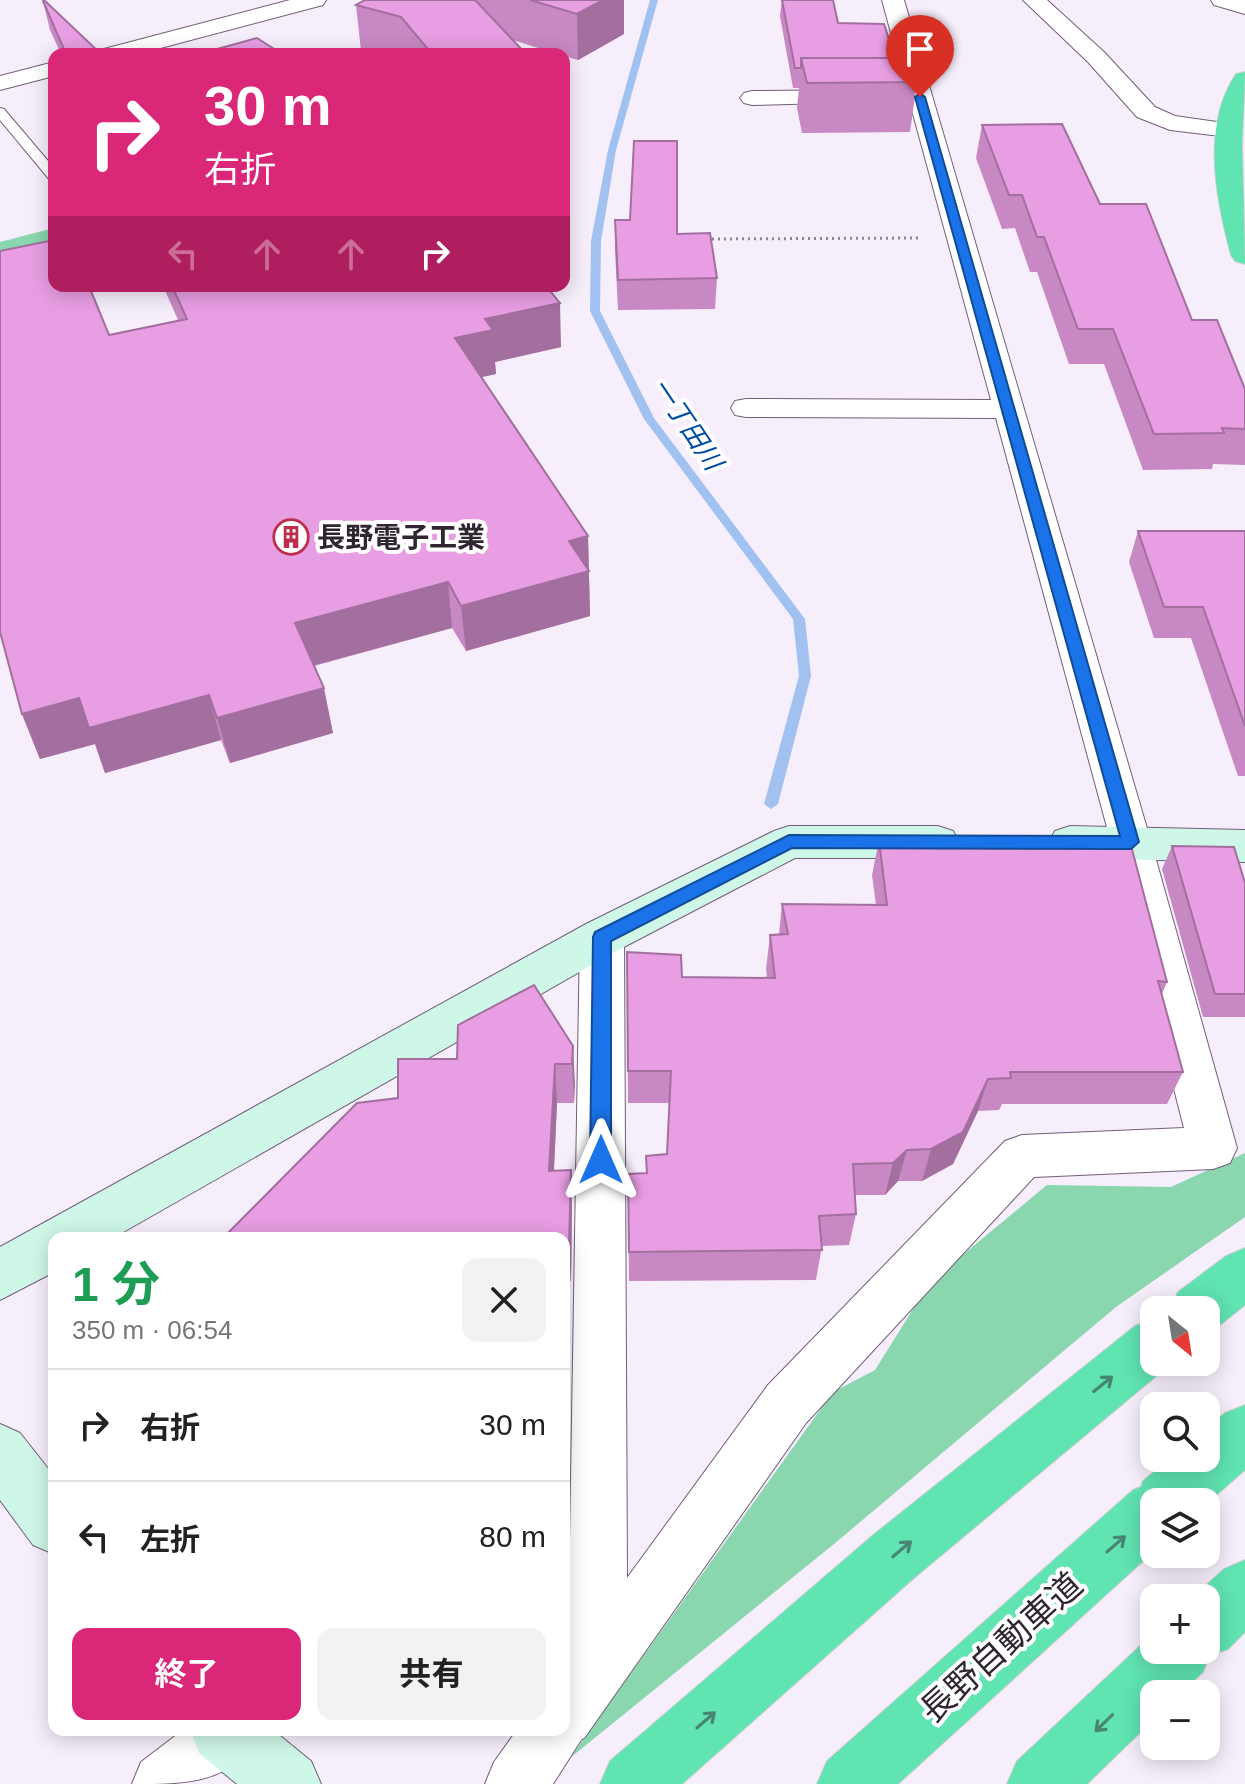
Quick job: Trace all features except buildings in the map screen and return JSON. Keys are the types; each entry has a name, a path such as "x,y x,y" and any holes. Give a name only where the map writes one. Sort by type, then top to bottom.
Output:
{"highway":[{"path":"1245,79 1237,94 1229,130 1234,217 1245,255"},
{"path":"1215,1296 1245,1273"},
{"path":"640,1778 893,1557 1140,1355"},
{"path":"1180,1488 1245,1433"},
{"name":"長野自動車道","path":"850,1784 1140,1524"},
{"path":"1220,1614 1245,1590"},
{"path":"1040,1784 1166,1664"}],"street":[{"path":"570,1708 787,1404 1022,1156 1213,1148 1131,842 959,238 895,97 893,0"},
{"path":"1222,0 1245,7"},
{"path":"135,48 314,1"},
{"path":"1038,4 1065,3"},
{"path":"1038,4 1096,57 1146,112 1170,123 1229,130"},
{"path":"0,83 48,71"},
{"path":"752,98 895,97"},
{"path":"746,408 1007,409"},
{"path":"76,1232 602,937 789,842 976,842"},
{"path":"1022,842 1245,846"},
{"path":"598,1668 602,937"},
{"path":"0,1275 48,1247"},
{"path":"0,1453 48,1516"},
{"path":"163,1784 220,1736"},
{"path":"228,1736 288,1784"},
{"path":"516,1784 550,1736"}],"lane":[{"path":"0,112 48,169"}],"path":[{"path":"705,239 959,238"}],"green space":[{"path":"48,230 48,242 0,257 0,242"},
{"path":"1245,1153 1245,1217 1116,1307 834,1544 570,1758 833,1392 875,1370 930,1282 1047,1185 1171,1187"}],"waterway":[{"name":"一丁田川","path":"654,0 612,150 596,241 595,311 649,419 799,619 805,676 771,804"}],"place":[{"name":"長野電子工業","path":"291,537"}],"route":[{"path":"601,1160 602,937 789,842 1131,842 920,97"}]}
